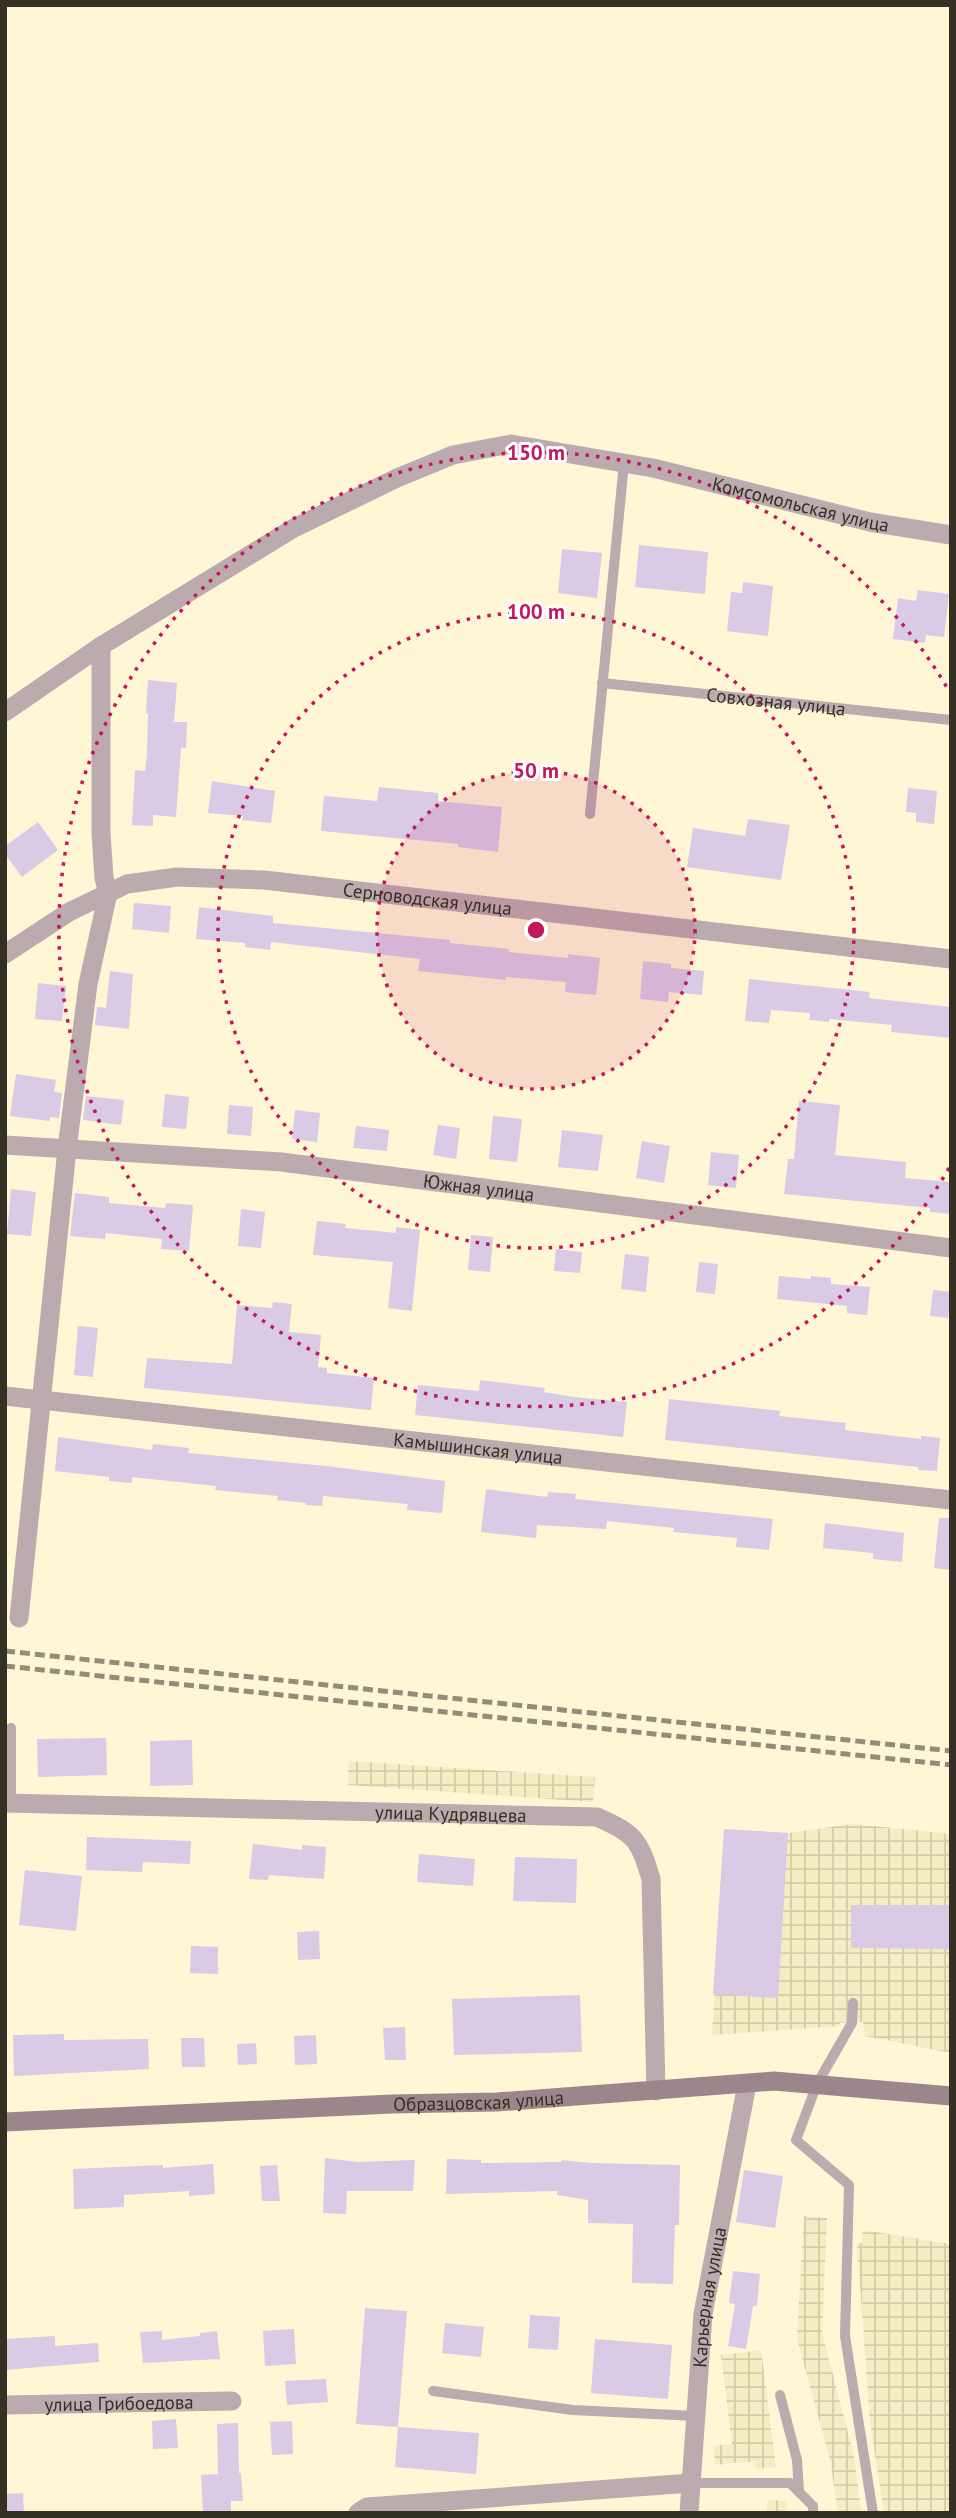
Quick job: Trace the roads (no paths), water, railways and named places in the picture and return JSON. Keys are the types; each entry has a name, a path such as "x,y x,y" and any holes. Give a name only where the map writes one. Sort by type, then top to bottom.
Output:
{"main road":[{"name":"Образцовская улица","path":"5,2122 392,2104 497,2102 774,2081 951,2096"}],"street":[{"name":"Комсомольская улица","path":"102,646 294,528 397,478 453,455 511,444 653,468 870,522 951,535"},
{"path":"5,712 102,646"},
{"path":"19,1618 67,1149 88,984 108,893 104,878 101,833 102,646"},
{"name":"Серноводская улица","path":"5,954 69,912 127,884 177,877 264,880 951,958"},
{"name":"Южная улица","path":"5,1145 281,1162 951,1248"},
{"name":"Камышинская улица","path":"5,1396 951,1500"},
{"name":"улица Кудрявцева","path":"8,1803 597,1817 635,1837 651,1879 656,2091"},
{"name":"Карьерная улица","path":"689,2513 703,2314 747,2084"},
{"name":"улица Грибоедова","path":"5,2405 232,2401"},
{"path":"358,2513 367,2507 691,2483"}],"lane":[{"path":"590,814 624,463"},
{"name":"Совхозная улица","path":"603,683 951,720"},
{"path":"8,1803 11,1728"},
{"path":"853,2003 852,2023 817,2084 796,2140 849,2185 845,2336 873,2513"},
{"path":"433,2391 573,2410 695,2416"},
{"path":"780,2395 797,2460 799,2492"},
{"path":"691,2483 789,2483 813,2506 813,2513"}],"railway":[{"path":"5,1651 951,1751"},
{"path":"5,1666 951,1765"}]}
